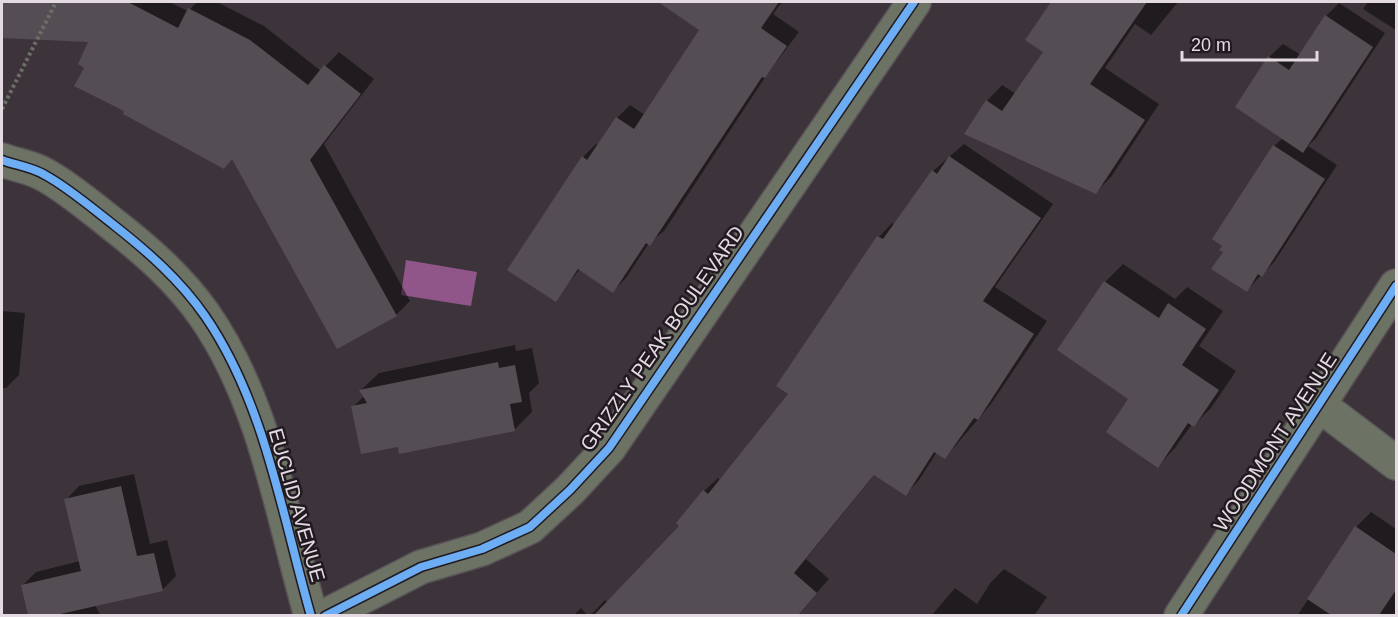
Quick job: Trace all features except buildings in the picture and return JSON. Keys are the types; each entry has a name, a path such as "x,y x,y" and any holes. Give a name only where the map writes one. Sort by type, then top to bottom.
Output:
{"street":[{"name":"GRIZZLY PEAK BOULEVARD","path":"325,615 421,567 482,549 530,526 570,490 609,448 914,2"},
{"name":"EUCLID AVENUE","path":"2,160 44,174 104,217 157,259 205,315 236,369 268,453 311,615"},
{"name":"WOODMONT AVENUE","path":"1181,615 1396,286"},
{"path":"1318,404 1396,463"}],"path":[{"path":"2,109 56,2"}],"shaded area":[{"path":"406,260 477,272 471,306 401,295"}],"cycle path":[{"path":"325,616 421,567 482,549 530,527 570,490 609,448 914,2"},
{"path":"2,160 40,172 81,199 163,267 205,316 226,350 243,385 257,423 281,500 311,616"},
{"path":"1181,616 1396,286"}]}
